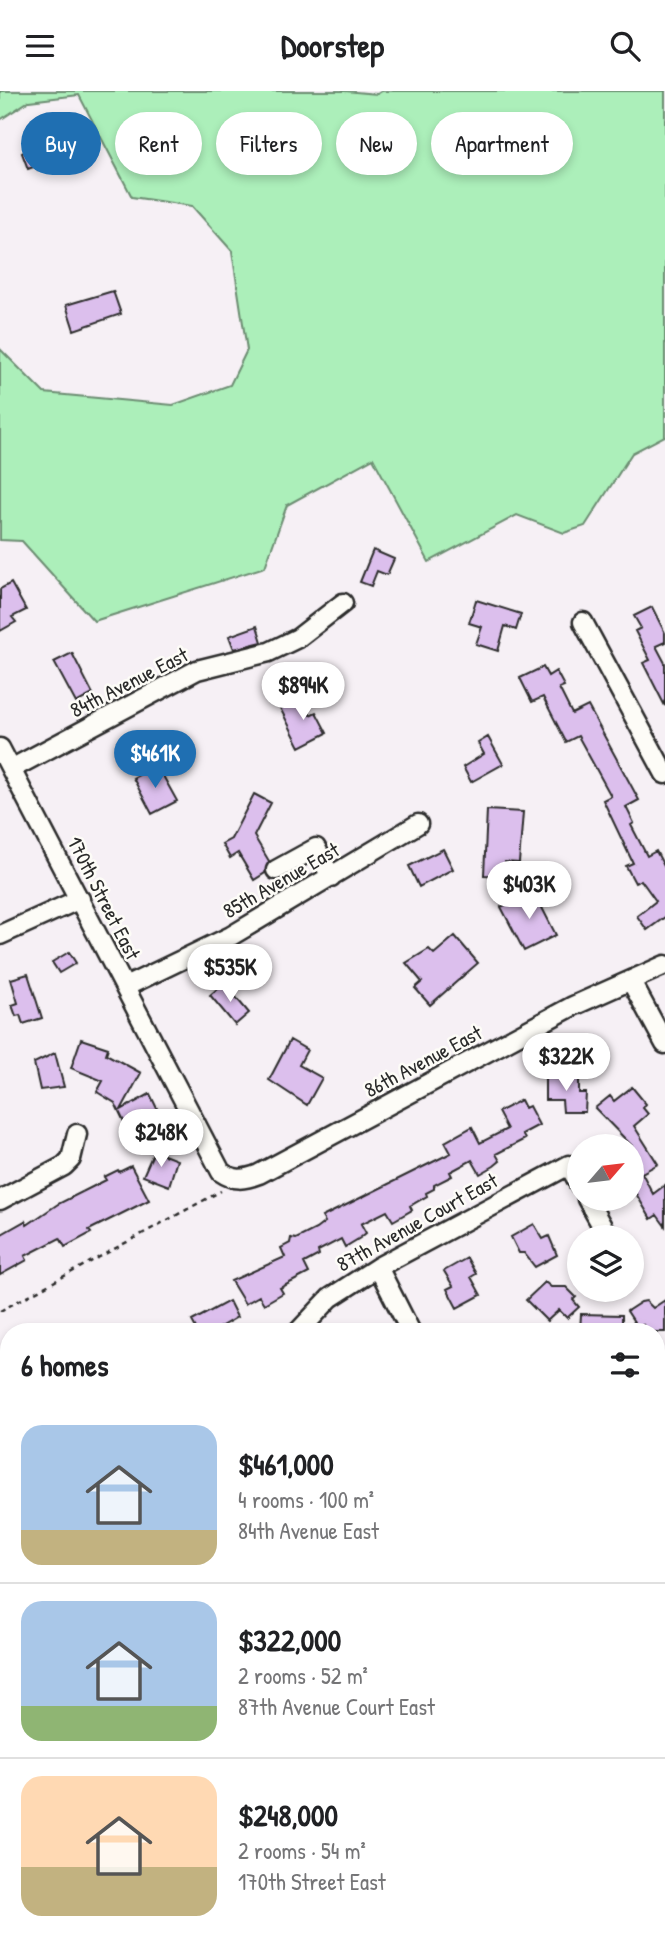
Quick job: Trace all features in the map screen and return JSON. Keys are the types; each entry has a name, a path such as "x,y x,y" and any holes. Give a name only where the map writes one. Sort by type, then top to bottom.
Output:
{"street":[{"name":"84th Avenue East","path":"11,769 197,670 257,656 298,638 343,603"},
{"path":"583,622 665,774"},
{"name":"170th Street East","path":"0,748 221,1172 235,1179"},
{"name":"85th Avenue East","path":"125,987 231,936 418,824"},
{"path":"276,870 316,848 331,877"},
{"path":"0,935 80,899"},
{"name":"86th Avenue East","path":"235,1179 258,1174 573,1006 665,965"},
{"path":"631,981 665,1044"},
{"path":"0,1200 64,1166 71,1159 77,1134"},
{"name":"87th Avenue Court East","path":"307,1323 330,1299 378,1267 567,1166"},
{"path":"378,1267 406,1323"}],"path":[{"path":"0,1311 235,1179"}],"green space":[{"path":"0,91 345,91 377,94 382,91 665,91 665,436 632,453 585,526 564,533 517,515 429,562 373,458 287,505 265,567 94,621 22,541 0,540 0,349 44,393 173,405 230,385 247,350 232,251 192,206 132,197 121,175 202,175 202,112 115,112 115,164 101,137 101,112 88,112 79,95 29,101 0,120"}],"building":[{"path":"113,291 121,314 74,330 66,305"},
{"path":"373,550 394,559 387,575 377,571 371,586 360,582"},
{"path":"11,583 26,610 12,617 16,622 0,631 0,589"},
{"path":"476,600 521,614 516,630 505,626 498,651 476,644 482,627 469,623"},
{"path":"652,607 665,633 665,642 656,646 665,663 665,706 643,663 650,660 635,631 641,628 634,616"},
{"path":"257,626 262,642 234,649 229,636"},
{"path":"72,653 93,694 76,703 54,662"},
{"path":"543,667 548,676 556,671 564,686 559,688 572,714 588,706 639,800 626,807 634,823 631,825 647,856 656,851 665,868 665,917 647,930 637,916 656,901 641,880 635,883 626,866 633,863 603,800 611,796 578,736 566,742 543,697 532,702 520,678"},
{"path":"300,697 310,715 316,712 327,733 300,747 280,708"},
{"path":"488,737 503,764 471,782 463,767 484,754 478,743"},
{"path":"157,765 177,801 152,814 133,778"},
{"path":"254,794 271,803 254,836 269,861 265,873 254,880 238,853 230,858 222,844 231,839"},
{"path":"487,810 523,812 519,863 505,862 505,876 484,875"},
{"path":"443,849 453,869 419,887 409,866"},
{"path":"533,890 556,935 524,951 501,907"},
{"path":"455,936 478,963 430,1005 415,988 422,982 406,963 429,949 434,954"},
{"path":"69,952 76,963 59,973 52,962"},
{"path":"28,974 42,1018 23,1024 12,1005 18,1003 11,979"},
{"path":"224,983 249,1013 235,1025 210,995"},
{"path":"81,1039 108,1048 106,1054 141,1073 121,1110 150,1094 163,1121 136,1136 130,1124 126,1126 115,1103 97,1092 103,1081 71,1068"},
{"path":"290,1040 307,1050 299,1065 322,1078 307,1105 269,1080"},
{"path":"55,1053 64,1087 40,1090 34,1063"},
{"path":"545,1077 579,1077 579,1093 586,1093 585,1112 563,1112 562,1100 545,1100"},
{"path":"632,1087 646,1104 643,1108 648,1114 634,1126 639,1134 620,1134 595,1108 610,1096 614,1101"},
{"path":"521,1100 525,1108 529,1106 539,1125 522,1134 525,1139 496,1154 500,1161 494,1166 480,1174 472,1160 450,1172 452,1176 434,1185 434,1189 426,1193 427,1196 410,1206 412,1210 393,1221 387,1211 361,1224 366,1233 345,1247 341,1239 318,1251 319,1255 304,1263 309,1273 280,1288 283,1293 264,1304 259,1296 245,1304 231,1281 285,1257 281,1248 290,1243 291,1238 296,1239 316,1229 325,1222 322,1217 451,1153 445,1142 472,1127 480,1143 507,1129 498,1112"},
{"path":"644,1142 658,1164 644,1172"},
{"path":"154,1151 177,1160 169,1186 143,1176"},
{"path":"131,1166 149,1200 89,1230 91,1233 65,1247 60,1238 25,1256 27,1260 0,1275 0,1235 25,1221 27,1225 58,1204 106,1180 104,1177"},
{"path":"644,1177 653,1194 665,1185 665,1226 657,1215 651,1219 644,1207"},
{"path":"534,1224 543,1239 549,1236 557,1255 535,1267 524,1253 519,1253 511,1237"},
{"path":"467,1258 476,1274 471,1277 481,1295 457,1308 447,1289 453,1286 444,1271"},
{"path":"545,1282 551,1287 566,1287 567,1302 575,1302 579,1307 567,1318 559,1310 547,1321 526,1300"},
{"path":"665,1300 665,1323 635,1323 627,1311 646,1301 653,1308"},
{"path":"229,1301 237,1317 227,1323 192,1321"},
{"path":"581,1314 622,1315 622,1323 580,1323"}]}
